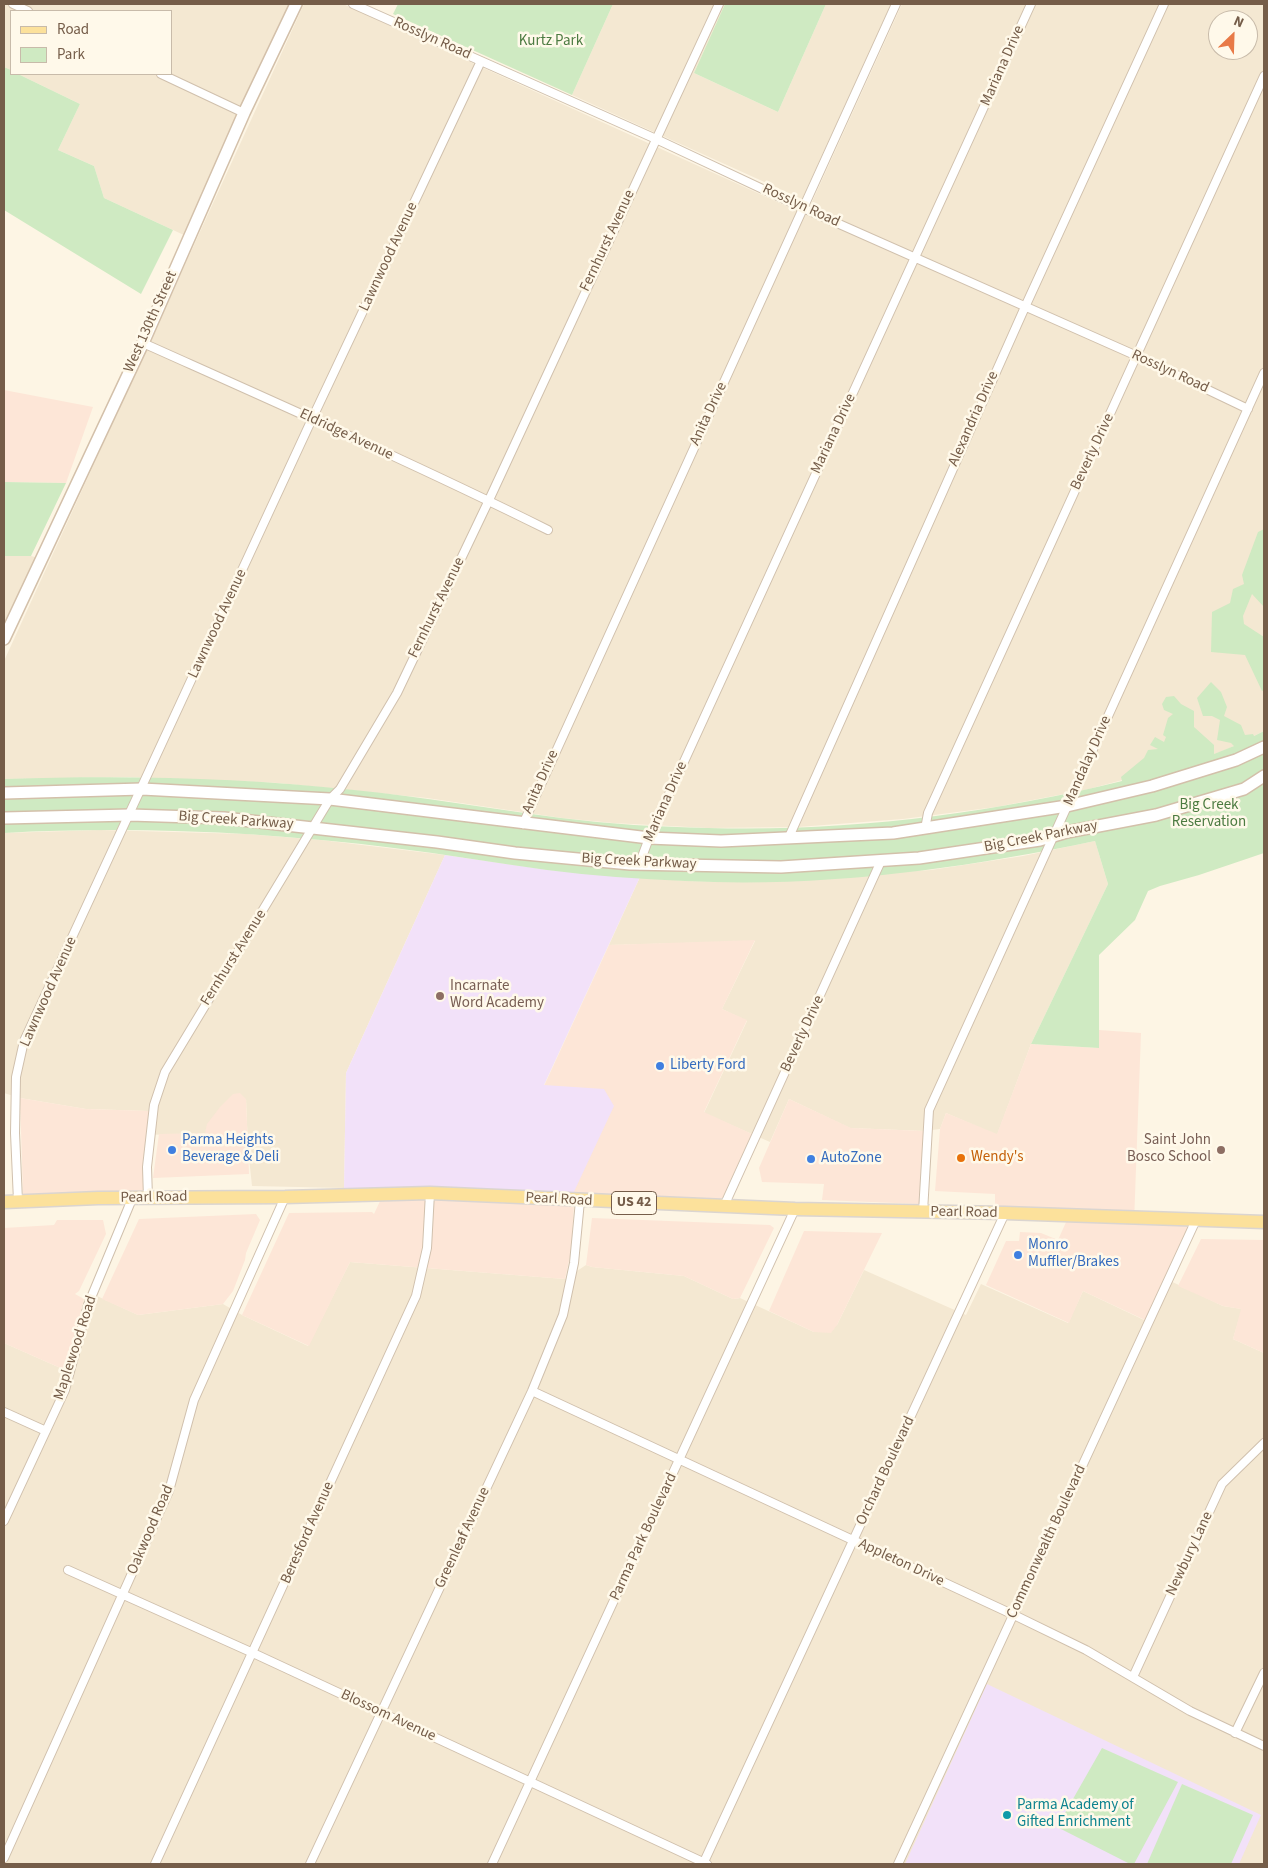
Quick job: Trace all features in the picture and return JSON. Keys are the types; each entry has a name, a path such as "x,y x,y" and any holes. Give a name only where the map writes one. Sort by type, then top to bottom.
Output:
{"main road":[{"name":"Pearl Road","path":"4,1202 98,1198 285,1197 430,1193 794,1209 1006,1213 1264,1222"}],"street":[{"path":"12,4 26,10"},
{"name":"West 130th Street","path":"4,639 143,343 244,113 296,4"},
{"name":"Rosslyn Road","path":"353,4 656,139 803,208 1137,356 1248,409"},
{"name":"Fernhurst Avenue","path":"148,1198 147,1167 154,1105 165,1072 330,799 340,789 397,693 719,4"},
{"name":"Anita Drive","path":"523,824 896,4"},
{"name":"Mariana Drive","path":"639,865 649,838 1031,4"},
{"name":"Alexandria Drive","path":"789,837 1025,306 1164,4"},
{"name":"Lawnwood Avenue","path":"18,1201 15,1132 16,1077 24,1041 312,419 481,61"},
{"path":"163,75 244,113"},
{"name":"Beverly Drive","path":"924,829 926,816 1264,76"},
{"name":"Eldridge Avenue","path":"143,343 488,500 548,530"},
{"name":"Mandalay Drive","path":"923,1212 929,1110 1264,373"},
{"name":"Big Creek Parkway","path":"4,793 142,789 330,799 649,838 721,841 880,834 924,829 1067,806 1152,786 1236,760 1264,747"},
{"name":"Big Creek Parkway","path":"4,818 130,815 224,818 437,842 515,853 639,865 781,867 919,858 1040,840 1156,814 1244,789 1264,776"},
{"name":"Beverly Drive","path":"724,1206 881,861"},
{"name":"Beresford Avenue","path":"156,1864 416,1296 427,1248 430,1193"},
{"name":"Oakwood Road","path":"4,1858 169,1491 194,1400 285,1197"},
{"name":"Maplewood Road","path":"4,1521 65,1390 88,1305 132,1199"},
{"name":"Greenleaf Avenue","path":"310,1864 532,1391 563,1315 574,1263 580,1201"},
{"name":"Parma Park Boulevard","path":"492,1864 680,1460 794,1209"},
{"name":"Orchard Boulevard","path":"704,1864 1006,1213"},
{"name":"Commonwealth Boulevard","path":"898,1864 1196,1220"},
{"name":"Appleton Drive","path":"532,1391 1014,1615 1086,1650 1190,1711 1264,1746"},
{"path":"4,1412 46,1431"},
{"name":"Newbury Lane","path":"1133,1677 1222,1484 1264,1443"},
{"name":"Blossom Avenue","path":"68,1570 253,1653 704,1864"},
{"path":"1236,1733 1264,1673"}],"shaded area":[{"path":"4,4 294,4 186,236 104,198 94,166 58,150 80,104 20,75 172,75 172,10 10,10 10,70 4,67"},
{"path":"304,4 343,4 806,215 902,4 1264,4 1264,731 1202,759 1085,790 996,807 903,819 798,827 708,828 613,823 562,818 427,798 278,783 129,777 4,779 4,661"},
{"path":"613,4 725,4 694,73 778,112 826,4 891,4 802,199 572,95"},
{"path":"4,390 93,407 66,483 4,482"},
{"path":"4,556 31,556 39,558 4,637"},
{"path":"100,830 247,834 321,840 445,855 346,1073 344,1188 252,1186 246,1099 206,1133 146,1135 148,1111 86,1109 20,1098 4,1093 4,833"},
{"path":"1095,841 1108,884 1031,1044 997,1135 946,1113 940,1129 924,1131 850,1128 789,1099 770,1142 704,1113 747,1021 722,1009 755,941 609,945 640,877 687,881 735,882 931,870 1023,856"},
{"path":"445,855 549,870 640,877 544,1085 604,1089 614,1106 572,1196 431,1188 344,1188 346,1073"},
{"path":"755,940 722,1009 747,1020 704,1112 752,1134 721,1201 572,1196 544,1086 609,945"},
{"path":"1099,1030 1141,1033 1134,1223 1189,1225 1145,1320 1083,1291 1069,1323 986,1285 1006,1241 1019,1241 1020,1232 1041,1233 1058,1240 1071,1211 995,1208 995,1194 935,1191 940,1129 946,1113 997,1134 1031,1044 1098,1048"},
{"path":"240,1093 246,1099 249,1174 153,1178 159,1134 205,1133 207,1124 220,1107 233,1094"},
{"path":"20,1098 86,1109 149,1111 143,1163 143,1193 23,1195"},
{"path":"789,1099 851,1128 924,1131 920,1204 822,1200 824,1184 762,1182 759,1168"},
{"path":"439,1198 574,1205 571,1252 565,1279 350,1262 309,1346 242,1315 289,1213 372,1212 374,1214 381,1199"},
{"path":"256,1214 260,1220 233,1291 223,1304 138,1315 102,1299 139,1219"},
{"path":"592,1218 770,1225 774,1228 740,1298 733,1299 684,1276 586,1265"},
{"path":"57,1220 103,1220 106,1234 79,1291 75,1294 84,1299 65,1370 4,1343 4,1228 54,1225"},
{"path":"804,1231 882,1233 837,1325 831,1333 814,1332 769,1311"},
{"path":"1201,1239 1264,1240 1264,1353 1233,1339 1241,1309 1223,1306 1178,1286"},
{"path":"350,1262 565,1279 586,1265 684,1276 733,1299 740,1298 814,1332 837,1325 864,1270 966,1315 981,1284 1068,1323 1083,1291 1144,1320 1164,1278 1223,1306 1242,1309 1233,1339 1264,1353 1264,1864 4,1864 4,1343 65,1370 84,1299 94,1305 97,1296 138,1315 223,1304 308,1346"},
{"path":"987,1684 1261,1815 1239,1864 905,1864"}],"green space":[{"name":"Kurtz Park","path":"398,4 613,4 572,95 393,14"},
{"path":"725,4 826,4 778,112 694,73"},
{"path":"4,67 10,70 10,75 20,75 80,104 58,150 94,166 104,198 173,230 141,294 4,210"},
{"path":"4,482 66,483 31,556 4,556"},
{"path":"1264,529 1264,607 1252,594 1243,616 1244,624 1264,637 1264,690 1262,691 1245,655 1211,652 1212,612 1230,603 1233,589 1244,584 1242,575 1258,532"},
{"name":"Big Creek Reservation","path":"1211,682 1221,692 1227,707 1224,716 1241,725 1245,735 1253,734 1254,736 1264,731 1264,853 1148,891 1135,920 1099,955 1099,1048 1031,1044 1108,884 1095,841 994,860 891,874 788,882 736,882 685,881 582,874 346,842 248,834 151,830 4,833 4,779 48,778 135,777 267,782 406,796 579,820 671,827 812,827 916,818 1020,803 1122,781 1121,777 1144,758 1148,750 1158,749 1150,745 1155,737 1164,742 1166,737 1163,735 1168,718 1173,714 1164,710 1162,704 1166,697 1174,696 1181,704 1194,711 1194,727 1214,745 1214,754 1234,746 1231,743 1217,740 1220,720 1212,716 1203,716 1197,698"},
{"path":"1102,1748 1178,1782 1134,1864 1130,1864 1057,1827"},
{"path":"1182,1784 1253,1815 1231,1864 1147,1864"}],"place":[{"name":"Incarnate Word Academy","path":"440,996"},
{"name":"Liberty Ford","path":"660,1066"},
{"name":"Parma Heights Beverage & Deli","path":"172,1150"},
{"name":"Saint John Bosco School","path":"1221,1150"},
{"name":"Wendy's","path":"961,1158"},
{"name":"AutoZone","path":"811,1159"},
{"name":"Monro Muffler/Brakes","path":"1018,1255"},
{"name":"Parma Academy of Gifted Enrichment","path":"1007,1815"}]}
